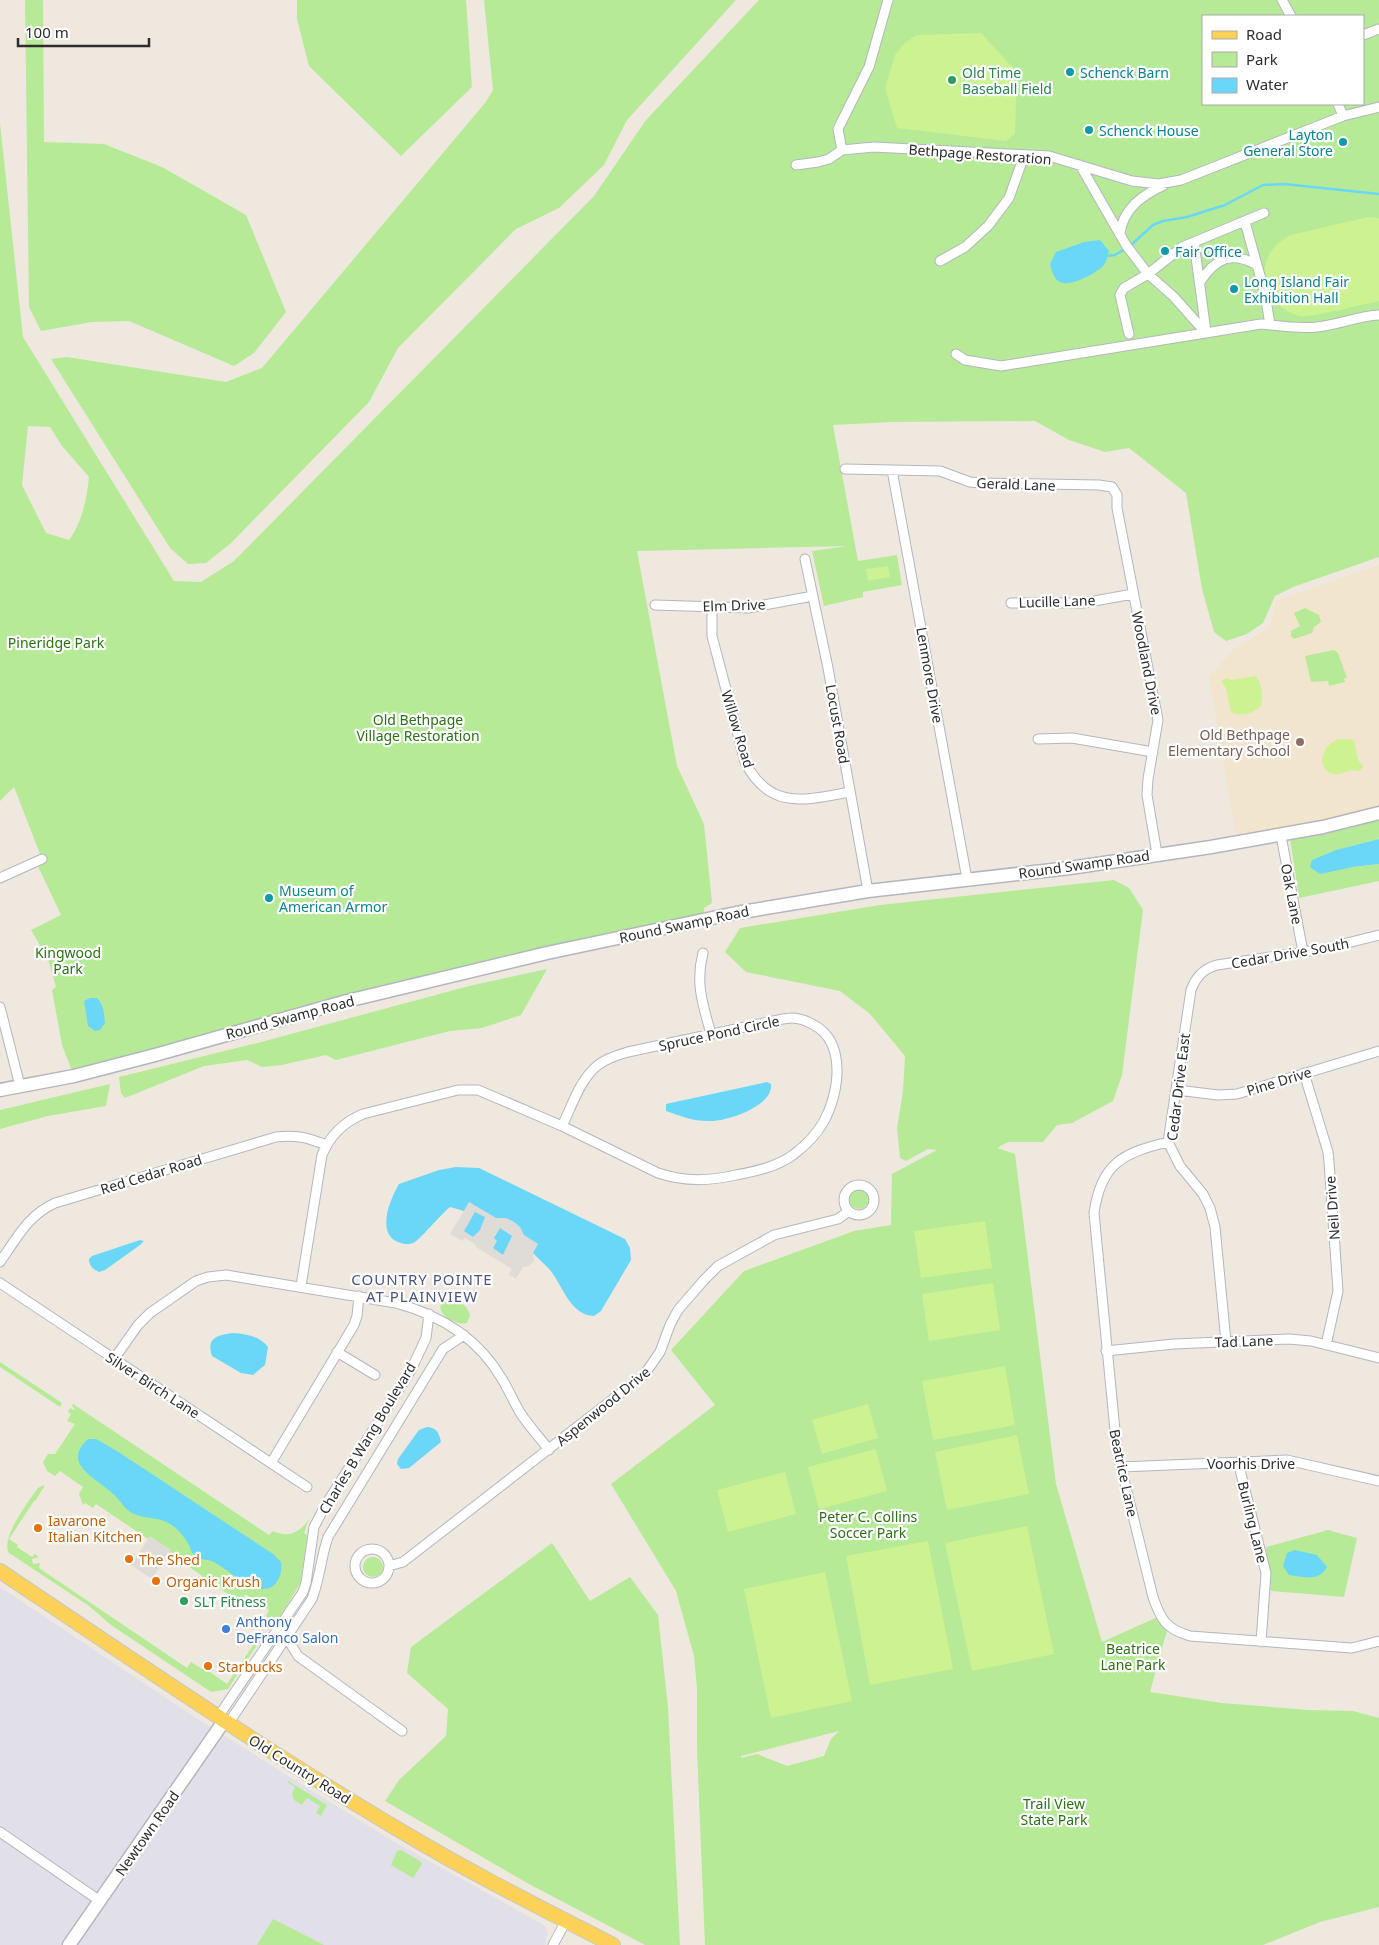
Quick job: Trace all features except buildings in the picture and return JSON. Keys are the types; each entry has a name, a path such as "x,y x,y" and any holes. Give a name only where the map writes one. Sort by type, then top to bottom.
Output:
{"main road":[{"name":"Round Swamp Road","path":"0,1090 83,1074 347,1001 547,953 736,913 868,891 1070,868 1281,836 1379,813"},
{"name":"Old Country Road","path":"0,1571 224,1720 404,1833 538,1908 613,1945"},
{"name":"Newtown Road","path":"69,1945 224,1720"}],"street":[{"path":"842,150 838,129 869,67 888,0"},
{"path":"1282,0 1290,15"},
{"path":"1364,35 1379,29"},
{"path":"1340,105 1343,116"},
{"name":"Bethpage Restoration","path":"796,165 828,159 842,150 874,147 1049,156 1132,181 1159,184 1181,180 1343,116 1379,106"},
{"path":"940,261 965,247 988,226 1009,198 1024,156"},
{"path":"1080,165 1120,234 1148,274 1174,297 1206,333"},
{"path":"1120,234 1124,218 1130,207 1150,192 1170,182"},
{"path":"1129,334 1120,295 1124,288 1148,274 1182,247 1245,222 1264,212"},
{"path":"1245,222 1265,293 1270,325"},
{"path":"1194,242 1206,333"},
{"path":"1200,282 1210,268 1223,259 1233,257 1248,259 1257,265"},
{"path":"956,354 965,360 1001,366 1261,324 1317,327 1379,314"},
{"name":"Gerald Lane","path":"845,469 940,471 970,482 980,483 1099,485"},
{"name":"Lenmore Drive","path":"892,470 967,879"},
{"name":"Woodland Drive","path":"1099,485 1112,487 1117,495 1117,508 1158,720 1147,795 1157,854"},
{"name":"Locust Road","path":"805,559 828,668 868,891"},
{"name":"Lucille Lane","path":"1011,603 1083,603 1134,594"},
{"name":"Elm Drive","path":"655,605 762,606 813,596"},
{"name":"Willow Road","path":"712,607 712,628 715,645 745,762 756,780 773,794 792,800 850,792"},
{"path":"1038,739 1072,738 1153,752"},
{"name":"Oak Lane","path":"1281,836 1303,952"},
{"path":"0,878 42,859"},
{"name":"Cedar Drive South","path":"1202,972 1217,966 1323,949 1379,935"},
{"path":"703,953 699,968 699,988 711,1034"},
{"name":"Cedar Drive East","path":"1202,972 1194,982 1191,990 1168,1142 1180,1166 1203,1194 1210,1208 1215,1227 1226,1342"},
{"path":"0,1007 20,1086"},
{"name":"Spruce Pond Circle","path":"301,1286 318,1181 326,1145 349,1120 363,1114 458,1090 478,1090 562,1126 658,1173 672,1178 705,1181 760,1170 778,1164 794,1154 810,1140 819,1128 831,1103 837,1067 834,1050 828,1038 819,1028 806,1021 793,1018 628,1052 599,1064 587,1076 562,1126"},
{"name":"Pine Drive","path":"1177,1090 1218,1095 1237,1094 1379,1051"},
{"name":"Neil Drive","path":"1304,1073 1328,1152 1329,1162 1338,1291 1326,1345"},
{"name":"Red Cedar Road","path":"0,1262 31,1218 41,1210 55,1204 276,1138 293,1135 311,1138 326,1145"},
{"name":"Beatrice Lane","path":"1168,1142 1133,1152 1117,1163 1102,1181 1096,1196 1094,1213 1114,1432 1153,1598 1160,1616 1165,1623 1180,1633 1190,1636 1352,1648 1379,1641"},
{"name":"Aspenwood Drive","path":"389,1566 403,1562 644,1375 660,1352 678,1310 718,1266 774,1235 838,1219 849,1210"},
{"path":"114,1359 138,1325 150,1313 196,1281 208,1277 226,1275 396,1303 429,1314 464,1335 496,1370 521,1414 549,1450"},
{"name":"Silver Birch Lane","path":"0,1284 307,1487"},
{"path":"271,1463 354,1325 359,1296"},
{"name":"Charles B Wang Boulevard","path":"224,1720 304,1588 314,1527 325,1506 411,1370 426,1338 429,1314"},
{"name":"Charles B Wang Boulevard","path":"224,1720 287,1638 306,1609 316,1587 323,1550 328,1537 443,1349 464,1335"},
{"name":"Tad Lane","path":"1106,1351 1174,1344 1289,1339 1311,1341 1379,1358"},
{"path":"337,1352 375,1375"},
{"name":"Voorhis Drive","path":"1121,1467 1287,1460 1379,1481"},
{"name":"Burling Lane","path":"1238,1462 1266,1573 1261,1642"},
{"path":"277,1631 287,1638 298,1656 402,1731"},
{"path":"0,1832 100,1901"},
{"path":"553,1945 566,1921"}],"shaded area":[{"name":"Old Bethpage Elementary School","path":"1379,565 1379,806 1283,830 1236,837 1209,677 1234,649 1270,627 1276,601"},
{"path":"469,1202 496,1218 506,1218 514,1222 520,1227 524,1235 538,1244 533,1253 534,1261 529,1266 523,1267 516,1279 509,1274 512,1269 465,1238 463,1241 450,1234"},
{"path":"150,1536 171,1550 152,1579 131,1565"},
{"path":"0,1587 196,1718 391,1840 544,1925 548,1933 545,1945 0,1945"}],"green space":[{"path":"25,0 43,0 44,142 104,144 162,167 246,215 286,312 254,353 234,366 129,321 92,322 41,331 29,307"},
{"path":"297,0 466,0 472,87 401,156 309,66 297,19"},
{"path":"484,0 736,0 627,120 604,165 559,208 516,229 398,348 369,402 231,543 206,563 188,564 170,548 51,359 67,357 226,382 262,368 485,103 493,90"},
{"name":"Old Bethpage Village Restoration","path":"759,0 1379,0 1379,557 1293,587 1275,596 1263,623 1247,634 1226,641 1214,632 1202,589 1186,493 1129,448 1105,452 1069,440 1035,421 893,422 833,425 858,561 897,555 902,585 863,592 863,597 824,606 812,551 847,546 637,551 677,766 704,824 712,903 704,908 705,918 137,1058 134,1053 74,1076 62,1045 52,990 56,987 48,959 31,930 61,915 36,862 42,859 14,787 0,801 0,123 23,337 174,581 201,582 234,561 594,196 646,120","holes":["28,426 50,427 62,446 89,477 83,510 74,533 69,540 46,533 22,485"]},
{"name":"Old Time Baseball Field","path":"981,33 1017,72 1015,134 1006,141 897,128 885,88 895,55 905,43 917,35"},
{"path":"1368,217 1379,218 1379,301 1305,316 1286,311 1276,302 1268,292 1265,280 1265,267 1269,256 1277,245 1292,235"},
{"path":"888,566 890,577 868,581 866,569"},
{"path":"1305,608 1319,615 1321,622 1314,627 1312,633 1294,639 1291,636 1291,631 1300,626 1294,613"},
{"path":"1334,650 1338,653 1347,678 1344,678 1345,682 1329,686 1328,681 1311,682 1305,656"},
{"path":"1256,676 1262,691 1260,707 1246,714 1231,712 1226,688 1222,680"},
{"path":"1340,739 1354,740 1358,760 1363,766 1360,771 1350,770 1341,774 1333,774 1327,771 1322,761 1325,750 1334,741"},
{"path":"1379,820 1379,839 1336,850 1353,867 1379,864 1379,881 1299,898 1290,839"},
{"path":"1114,880 1129,888 1143,910 1122,1075 1113,1101 1072,1123 1057,1125 1043,1142 1008,1142 997,1148 1015,1154 1056,1484 1102,1642 1160,1616 1168,1627 1150,1692 1222,1703 1308,1710 1353,1711 1379,1718 1379,1907 1320,1922 1263,1945 705,1945 697,1750 697,1688 694,1656 676,1591 611,1484 715,1405 671,1350 744,1271 854,1231 891,1225 892,1174 937,1150 928,1149 906,1161 900,1158 897,1128 903,1091 905,1056 870,1014 840,991 746,972 725,952 740,928 880,905","holes":["839,1731 831,1739 824,1756 787,1766 757,1754 741,1758 741,1756"]},
{"path":"547,969 521,1015 482,1028 450,1031 336,1060 326,1055 282,1065 262,1067 247,1060 204,1066 125,1098 121,1093 119,1077 265,1041 469,986"},
{"path":"110,1084 106,1106 48,1116 0,1129 0,1110"},
{"path":"859,1189 866,1192 869,1199 866,1206 859,1209 852,1206 849,1199 852,1192"},
{"path":"985,1221 992,1268 921,1278 914,1231"},
{"path":"993,1283 1000,1330 929,1341 922,1294"},
{"path":"446,1299 457,1301 467,1308 470,1315 467,1323 462,1324 446,1317 440,1308"},
{"path":"0,1362 62,1403 60,1407 0,1367"},
{"path":"1005,1366 1015,1425 933,1440 922,1381"},
{"path":"73,1404 269,1535 273,1531 289,1534 298,1531 309,1519 304,1533 307,1535 301,1582 280,1617 273,1619 266,1616 269,1610 246,1594 241,1600 234,1598 169,1553 171,1550 150,1537 148,1539 96,1504 93,1508 85,1503 83,1505 79,1494 83,1487 60,1471 55,1476 47,1471 43,1462 48,1454 55,1454 75,1424 67,1421 71,1414 68,1412 70,1408 75,1409 72,1406"},
{"path":"868,1404 878,1438 822,1454 812,1420"},
{"path":"1017,1435 1029,1494 947,1510 935,1452"},
{"path":"876,1449 887,1491 819,1509 808,1467"},
{"path":"785,1472 796,1514 728,1532 717,1490"},
{"path":"44,1485 9,1539 32,1557 35,1554 39,1557 32,1559 33,1564 40,1563 39,1568 187,1668 191,1662 202,1669 203,1667 227,1684 261,1631 261,1639 228,1689 211,1692 111,1625 89,1606 9,1553 7,1546 8,1538 12,1529 22,1510 38,1488"},
{"path":"1027,1526 1054,1654 972,1671 945,1543"},
{"path":"1328,1530 1357,1538 1344,1597 1271,1591 1266,1547"},
{"path":"928,1541 953,1669 870,1685 846,1556"},
{"path":"552,1543 590,1601 630,1577 658,1615 668,1707 680,1945 645,1945 529,1884 385,1801 399,1780 446,1736 448,1709 407,1673 411,1647"},
{"path":"373,1557 380,1560 383,1567 380,1574 373,1577 366,1574 363,1567 366,1560"},
{"path":"825,1572 852,1701 771,1718 744,1589"},
{"path":"288,1781 327,1805 321,1816 316,1813 320,1806 307,1798 302,1805 294,1800 292,1794 295,1787"},
{"path":"401,1850 422,1864 413,1878 391,1865 397,1851"},
{"path":"273,1919 324,1945 257,1945"}],"water":[{"path":"1100,240 1109,251 1103,266 1087,277 1073,282 1060,282 1056,279 1050,264 1056,252 1084,242"},
{"path":"1379,839 1379,864 1320,874 1310,867 1312,860 1336,850"},
{"path":"90,998 97,998 104,1013 105,1023 100,1030 95,1031 88,1026 84,1001"},
{"path":"767,1082 771,1084 770,1092 765,1099 757,1106 737,1116 708,1121 687,1118 666,1111 666,1104"},
{"path":"456,1167 479,1168 625,1239 630,1248 631,1260 601,1311 594,1316 579,1311 568,1299 550,1270 533,1253 538,1244 524,1235 520,1227 514,1222 506,1218 496,1218 469,1202 464,1211 450,1207 413,1243 401,1243 391,1238 386,1224 387,1215 399,1184 439,1170"},
{"path":"475,1212 485,1217 480,1230 473,1237 464,1231"},
{"path":"500,1228 512,1236 503,1255 493,1248 497,1241 494,1238"},
{"path":"140,1240 144,1241 105,1270 99,1272 93,1268 89,1261 92,1256"},
{"path":"233,1333 252,1336 261,1340 268,1347 265,1365 253,1375 241,1373 212,1356 210,1345 214,1338"},
{"path":"427,1427 437,1432 441,1442 409,1468 401,1469 397,1464 398,1459 419,1430"},
{"path":"88,1439 96,1439 117,1451 273,1554 281,1562 281,1573 276,1583 270,1588 262,1589 245,1583 214,1562 195,1556 183,1535 168,1523 129,1511 79,1463 78,1456 81,1448"},
{"path":"1295,1550 1317,1555 1327,1567 1324,1572 1315,1577 1289,1575 1283,1566 1287,1553"}],"waterway":[{"path":"1130,246 1153,225 1225,205 1263,185 1284,184 1379,194"},
{"path":"1107,256 1115,255 1125,249"}],"place":[{"name":"Schenck Barn","path":"1070,72"},
{"name":"Old Time Baseball Field","path":"952,80"},
{"name":"Schenck House","path":"1089,130"},
{"name":"Layton General Store","path":"1343,142"},
{"name":"Fair Office","path":"1165,251"},
{"name":"Long Island Fair Exhibition Hall","path":"1234,289"},
{"name":"Old Bethpage Elementary School","path":"1300,742"},
{"name":"Museum of American Armor","path":"269,898"},
{"name":"Iavarone Italian Kitchen","path":"38,1528"},
{"name":"The Shed","path":"129,1559"},
{"name":"Organic Krush","path":"156,1581"},
{"name":"SLT Fitness","path":"184,1601"},
{"name":"Anthony DeFranco Salon","path":"226,1629"},
{"name":"Starbucks","path":"208,1666"}],"district":[{"name":"COUNTRY POINTE AT PLAINVIEW","path":"422,1288"}],"park label":[{"name":"Pineridge Park","path":"56,642"},
{"name":"Kingwood Park","path":"68,960"},
{"name":"Peter C. Collins Soccer Park","path":"868,1524"},
{"name":"Beatrice Lane Park","path":"1133,1656"},
{"name":"Trail View State Park","path":"1054,1812"}]}
